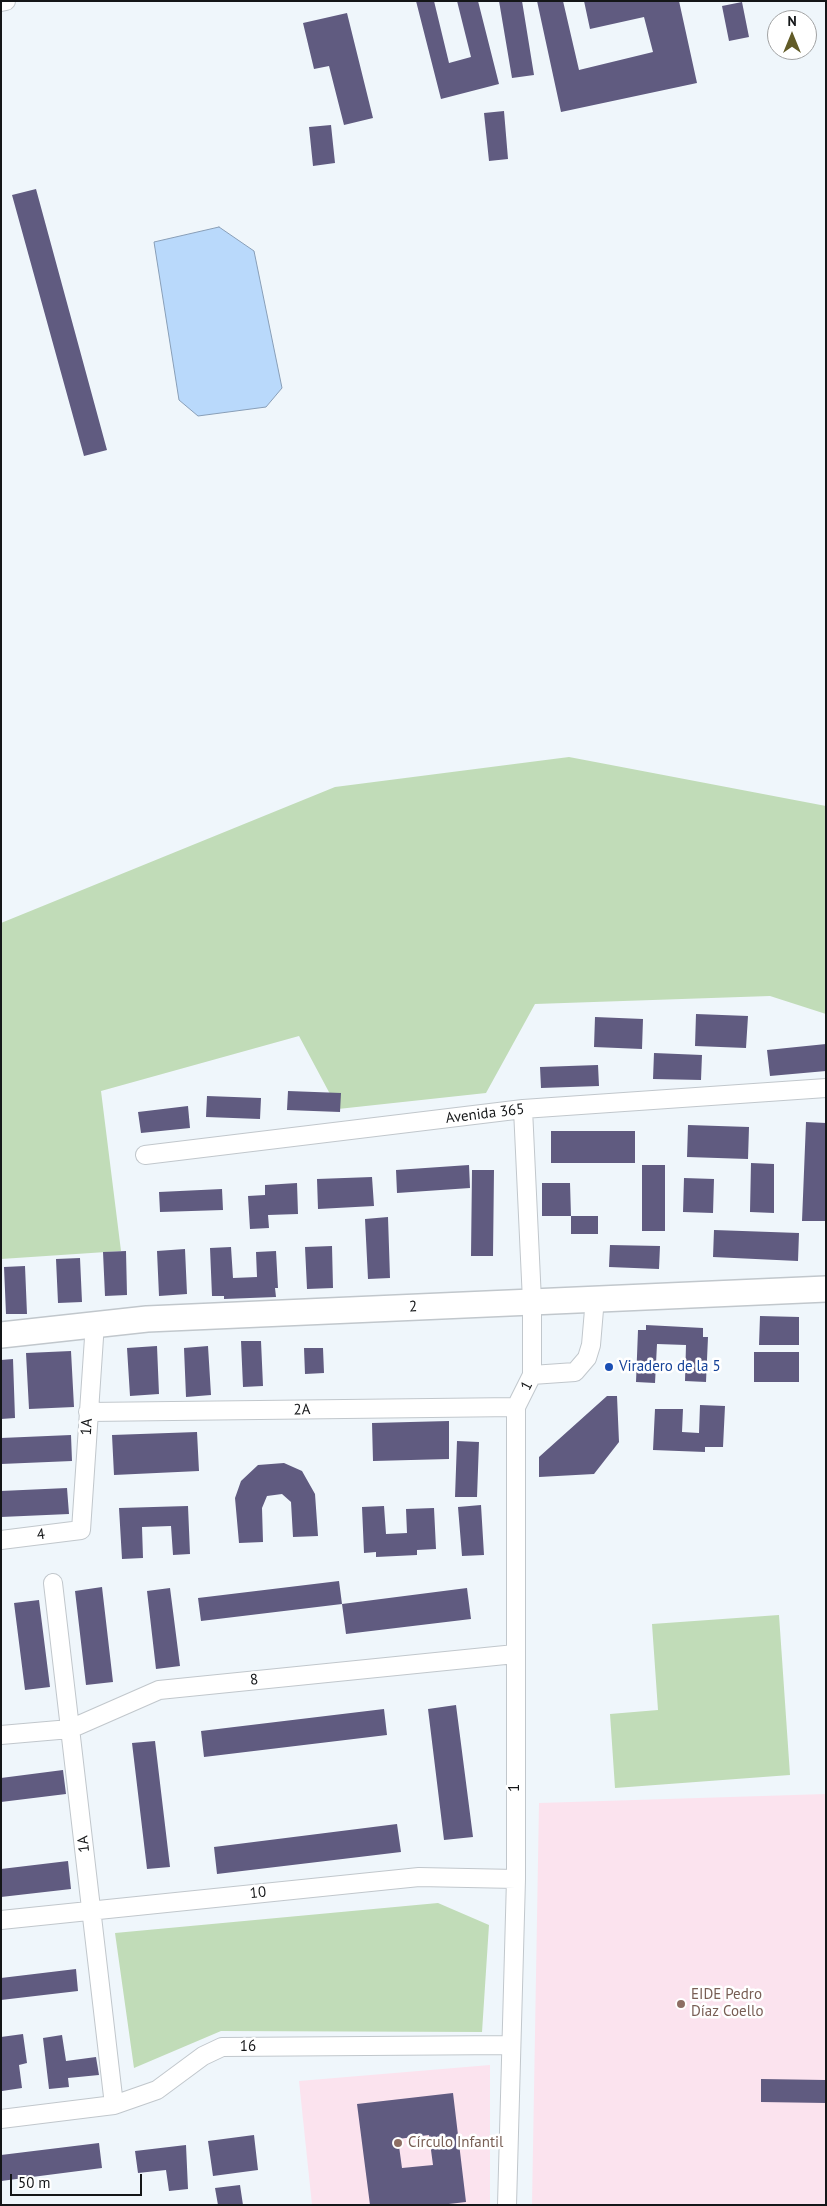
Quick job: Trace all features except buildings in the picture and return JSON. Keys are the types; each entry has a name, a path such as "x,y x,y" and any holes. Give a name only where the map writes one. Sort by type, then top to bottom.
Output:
{"street":[{"path":"1,2 6,1"},
{"name":"Avenida 365","path":"145,1155 524,1109 826,1088"},
{"name":"1","path":"507,2205 516,1879 516,1407 532,1375 532,1301 524,1109"},
{"name":"2","path":"1,1336 95,1323 167,1318 826,1289"},
{"name":"1","path":"532,1375 575,1372 587,1358 591,1345 595,1298"},
{"name":"1A","path":"81,1530 95,1323"},
{"name":"2A","path":"88,1412 516,1407"},
{"name":"4","path":"1,1540 81,1530"},
{"name":"1A","path":"53,1584 114,2104"},
{"name":"8","path":"1,1735 70,1729 159,1690 515,1654"},
{"name":"10","path":"1,1920 419,1877 516,1879"},
{"name":"16","path":"1,2119 114,2104 157,2090 203,2056 222,2047 510,2045"}],"shaded area":[{"name":"EIDE Pedro Díaz Coello","path":"826,1794 826,2205 532,2205 539,1803"},
{"name":"Círculo Infantil","path":"490,2065 490,2205 312,2205 299,2081"}],"green space":[{"path":"569,757 826,806 826,1014 770,996 535,1004 486,1093 338,1109 299,1036 101,1091 121,1251 1,1259 1,923 335,787"},
{"path":"779,1615 790,1775 615,1788 610,1714 658,1710 652,1624"},
{"path":"438,1903 489,1925 482,2032 221,2031 134,2068 115,1933"}],"water":[{"path":"219,227 254,251 282,388 266,407 198,416 179,400 154,242"}],"place":[{"name":"Viradero de la 5","path":"609,1367"},
{"name":"EIDE Pedro Díaz Coello","path":"681,2004"},
{"name":"Círculo Infantil","path":"398,2143"}]}
